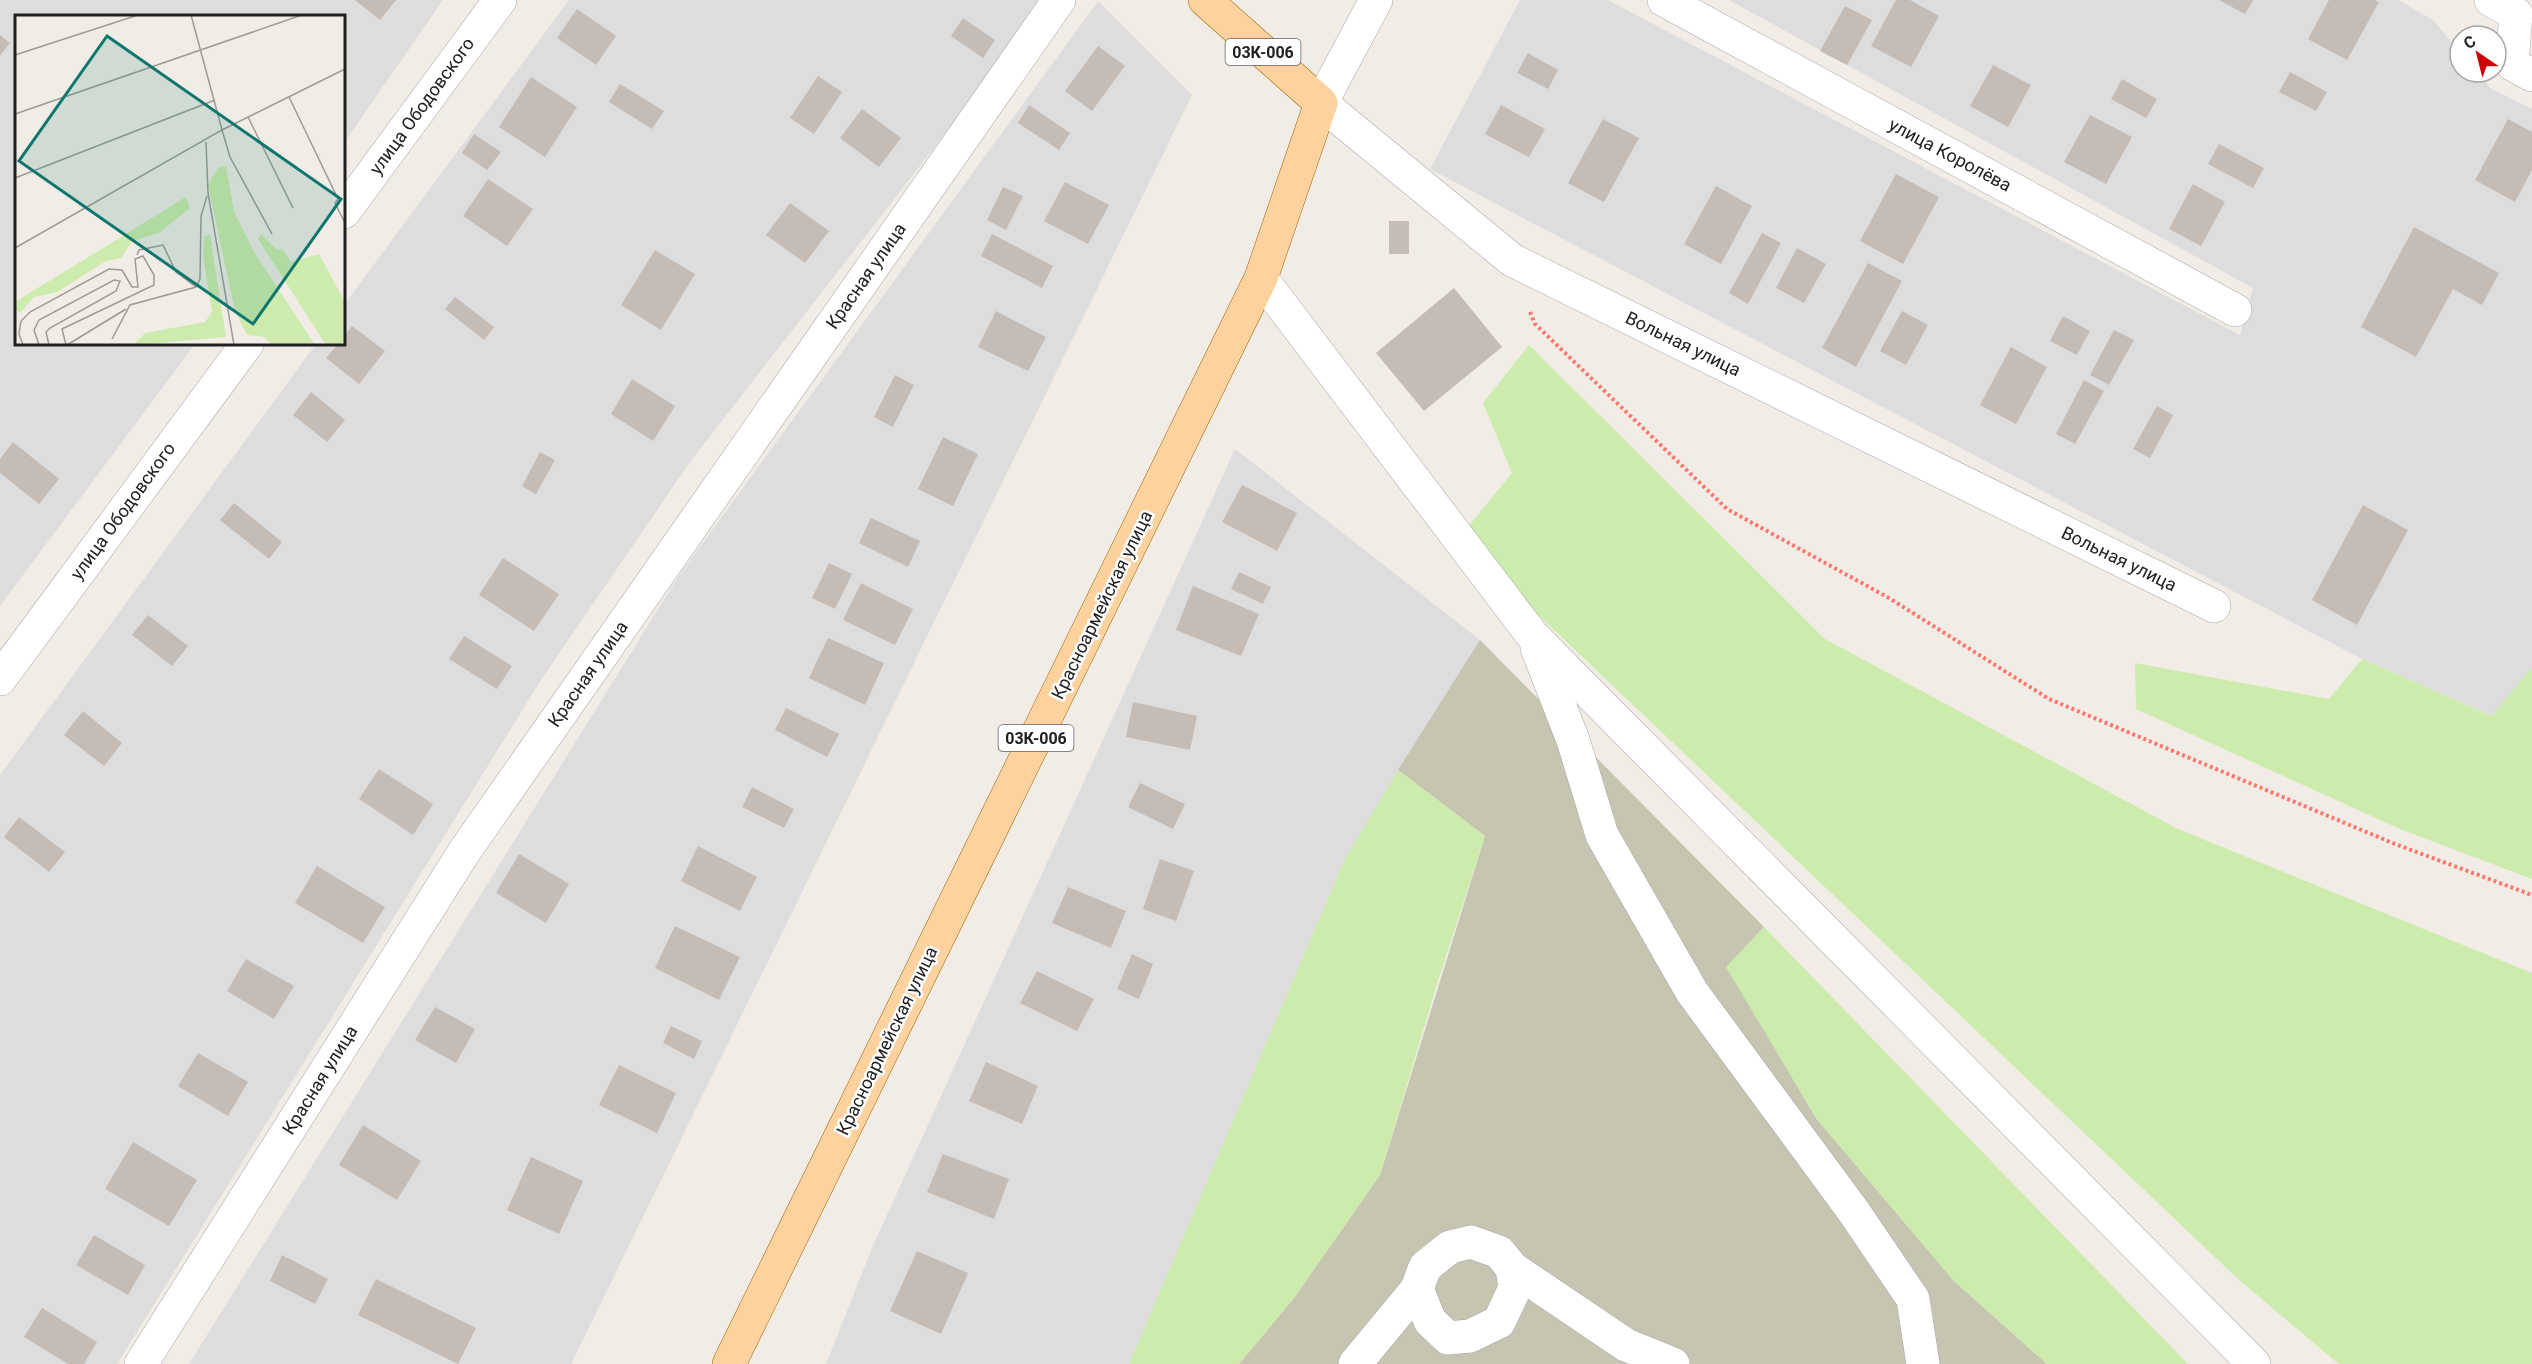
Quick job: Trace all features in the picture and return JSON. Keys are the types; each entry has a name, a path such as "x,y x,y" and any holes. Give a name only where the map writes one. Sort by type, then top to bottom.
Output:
{"main road":[{"name":"Вольная улица","path":"1205,0 1321,104"},
{"name":"Красноармейская улица","path":"729,1364 1261,278 1321,104"}],"street":[{"name":"улица Ободовского","path":"345,211 500,0"},
{"name":"Красная улица","path":"141,1364 464,852 1059,0"},
{"name":"Красноармейская улица","path":"1321,104 1376,0"},
{"name":"улица Королёва","path":"1664,0 2235,310"},
{"path":"2510,5 2512,64 2532,75"},
{"name":"Вольная улица","path":"1321,104 1512,260 2214,606"},
{"path":"1261,278 1533,635 2254,1364"},
{"name":"улица Ободовского","path":"0,679 246,345"},
{"path":"1533,635 1573,740 1602,835 1692,992 1854,1212 1913,1299 1923,1364"},
{"path":"1355,1364 1417,1289 1425,1268 1450,1247 1471,1242 1499,1252 1512,1268 1626,1345 1673,1364"},
{"path":"1417,1289 1430,1321 1448,1338 1470,1336 1499,1322 1515,1288 1512,1268"}],"path":[{"path":"1512,260 1535,324 1727,509 1889,598 2049,699 2395,843 2532,895"}],"shaded area":[{"path":"0,0 443,0 345,142 345,15 15,15 15,345 194,345 0,606"},
{"path":"569,0 1043,0 968,104 690,462 541,680 117,1364 0,1364 0,775 315,345 345,345 345,304"},
{"path":"1520,0 1608,0 2240,335 2253,288 1729,0 2399,0 2434,21 2448,38 2448,84 2487,84 2491,89 2532,109 2532,667 2493,716 2362,659 1430,169"},
{"path":"1098,1 1192,95 571,1364 189,1364 678,577"},
{"path":"1235,449 1480,640 1344,861 1129,1364 826,1364 872,1248"},
{"path":"1480,640 1764,927 1727,967 1816,1118 1954,1281 2047,1364 1239,1364 1294,1298 1380,1175 1485,836 1398,770"}],"green space":[{"path":"1529,345 1825,639 2178,829 2532,973 2532,1364 2340,1364 2335,1361 2237,1278 1494,573 1467,528 1512,473 1483,403"},
{"path":"2362,659 2492,716 2532,667 2532,879 2400,829 2136,709 2135,663 2329,699"},
{"path":"1398,770 1485,836 1437,984 1380,1175 1294,1298 1239,1364 1129,1364 1344,861"},
{"path":"1764,927 2188,1364 2047,1364 1954,1281 1816,1118 1726,967"}],"building":[{"path":"355,0 396,0 380,20"},
{"path":"1896,0 1910,0 1939,16 1911,67 1871,46"},
{"path":"2219,0 2253,0 2245,14"},
{"path":"2329,0 2379,2 2347,60 2308,39"},
{"path":"1845,6 1872,20 1847,65 1820,51"},
{"path":"577,9 616,36 596,65 557,38"},
{"path":"963,18 995,40 983,58 951,36"},
{"path":"0,35 10,43 0,56"},
{"path":"1098,46 1125,66 1092,111 1065,91"},
{"path":"1528,53 1558,70 1548,89 1517,73"},
{"path":"1993,65 2031,85 2008,127 1970,106"},
{"path":"2290,72 2327,92 2316,111 2279,92"},
{"path":"818,76 842,92 814,134 790,118"},
{"path":"531,77 577,107 545,157 499,127"},
{"path":"2122,79 2157,99 2146,118 2111,99"},
{"path":"620,84 664,111 652,129 609,102"},
{"path":"1029,105 1070,133 1059,150 1018,123"},
{"path":"1501,105 1545,129 1529,157 1485,134"},
{"path":"862,109 901,138 879,167 840,138"},
{"path":"2090,115 2132,137 2106,184 2064,162"},
{"path":"1603,119 1639,138 1604,202 1568,183"},
{"path":"2508,119 2532,132 2532,170 2515,202 2475,180"},
{"path":"474,134 501,152 487,170 462,153"},
{"path":"2219,144 2264,168 2253,188 2208,164"},
{"path":"1896,174 1939,197 1903,264 1860,241"},
{"path":"488,179 533,209 507,246 463,216"},
{"path":"1065,182 1109,205 1088,244 1044,221"},
{"path":"2193,184 2225,202 2201,246 2169,229"},
{"path":"1716,186 1752,206 1721,264 1684,244"},
{"path":"1003,187 1023,196 1006,230 987,220"},
{"path":"790,203 829,231 805,263 766,235"},
{"path":"1389,221 1409,221 1409,254 1389,254"},
{"path":"2414,227 2499,273 2482,305 2453,289 2416,357 2361,327"},
{"path":"1762,233 1781,243 1748,304 1729,293"},
{"path":"992,234 1053,266 1042,288 981,256"},
{"path":"1797,248 1826,264 1804,303 1776,288"},
{"path":"655,250 695,274 661,330 621,305"},
{"path":"1868,263 1902,281 1856,367 1822,348"},
{"path":"1454,288 1502,347 1424,411 1376,353"},
{"path":"455,297 494,327 484,340 445,309"},
{"path":"996,311 1046,337 1028,371 978,347"},
{"path":"1902,311 1928,325 1906,365 1880,351"},
{"path":"2063,316 2090,331 2077,355 2050,341"},
{"path":"352,326 385,351 359,384 326,358 337,345 345,345 345,335"},
{"path":"2114,330 2134,340 2109,385 2090,375"},
{"path":"2011,347 2047,367 2016,424 1980,405"},
{"path":"895,375 914,385 893,427 874,417"},
{"path":"632,379 675,406 653,441 611,414"},
{"path":"2084,380 2104,391 2075,444 2056,434"},
{"path":"311,392 345,420 327,442 293,415"},
{"path":"2157,406 2173,415 2150,458 2133,449"},
{"path":"943,437 978,454 953,506 918,489"},
{"path":"13,442 59,479 39,504 0,473 0,459"},
{"path":"540,452 555,460 536,494 522,486"},
{"path":"1242,485 1297,513 1277,551 1222,522"},
{"path":"234,503 282,542 269,559 220,520"},
{"path":"2363,505 2408,530 2357,625 2312,600"},
{"path":"871,518 920,541 908,567 859,543"},
{"path":"503,558 559,594 534,631 479,595"},
{"path":"829,563 852,574 835,609 812,598"},
{"path":"1239,572 1271,587 1263,604 1231,589"},
{"path":"861,583 913,609 895,645 843,620"},
{"path":"1193,586 1259,614 1241,656 1176,630"},
{"path":"148,615 188,646 172,666 132,635"},
{"path":"464,636 512,666 497,689 449,659"},
{"path":"828,638 884,663 865,705 809,678"},
{"path":"1133,702 1197,716 1190,750 1126,737"},
{"path":"786,708 839,734 827,757 775,730"},
{"path":"83,711 122,743 104,766 64,735"},
{"path":"379,769 433,804 413,835 359,799"},
{"path":"1140,783 1185,804 1173,829 1128,807"},
{"path":"752,787 794,809 784,828 742,807"},
{"path":"19,817 65,852 49,872 4,837"},
{"path":"698,846 757,877 740,911 681,881"},
{"path":"519,854 569,884 546,923 496,893"},
{"path":"1160,859 1194,871 1176,921 1143,909"},
{"path":"317,866 385,907 363,943 295,903"},
{"path":"1068,887 1126,911 1111,948 1052,923"},
{"path":"675,926 740,957 719,1000 655,968"},
{"path":"1132,954 1153,964 1139,999 1117,989"},
{"path":"246,959 294,986 274,1019 227,991"},
{"path":"1037,971 1094,999 1077,1031 1020,1003"},
{"path":"435,1007 475,1029 456,1063 415,1040"},
{"path":"671,1026 702,1041 694,1059 663,1043"},
{"path":"198,1053 248,1082 228,1116 178,1086"},
{"path":"986,1062 1038,1086 1022,1124 969,1101"},
{"path":"619,1065 676,1093 657,1133 599,1105"},
{"path":"363,1125 421,1161 397,1200 339,1165"},
{"path":"133,1142 197,1180 169,1226 105,1189"},
{"path":"943,1154 1009,1179 994,1219 927,1192"},
{"path":"531,1157 583,1181 559,1234 507,1210"},
{"path":"94,1235 145,1265 128,1295 76,1265"},
{"path":"917,1251 968,1273 941,1334 890,1311"},
{"path":"282,1255 328,1279 315,1304 270,1281"},
{"path":"376,1279 476,1328 458,1364 358,1315"},
{"path":"42,1308 97,1342 84,1364 68,1364 24,1337"}]}
